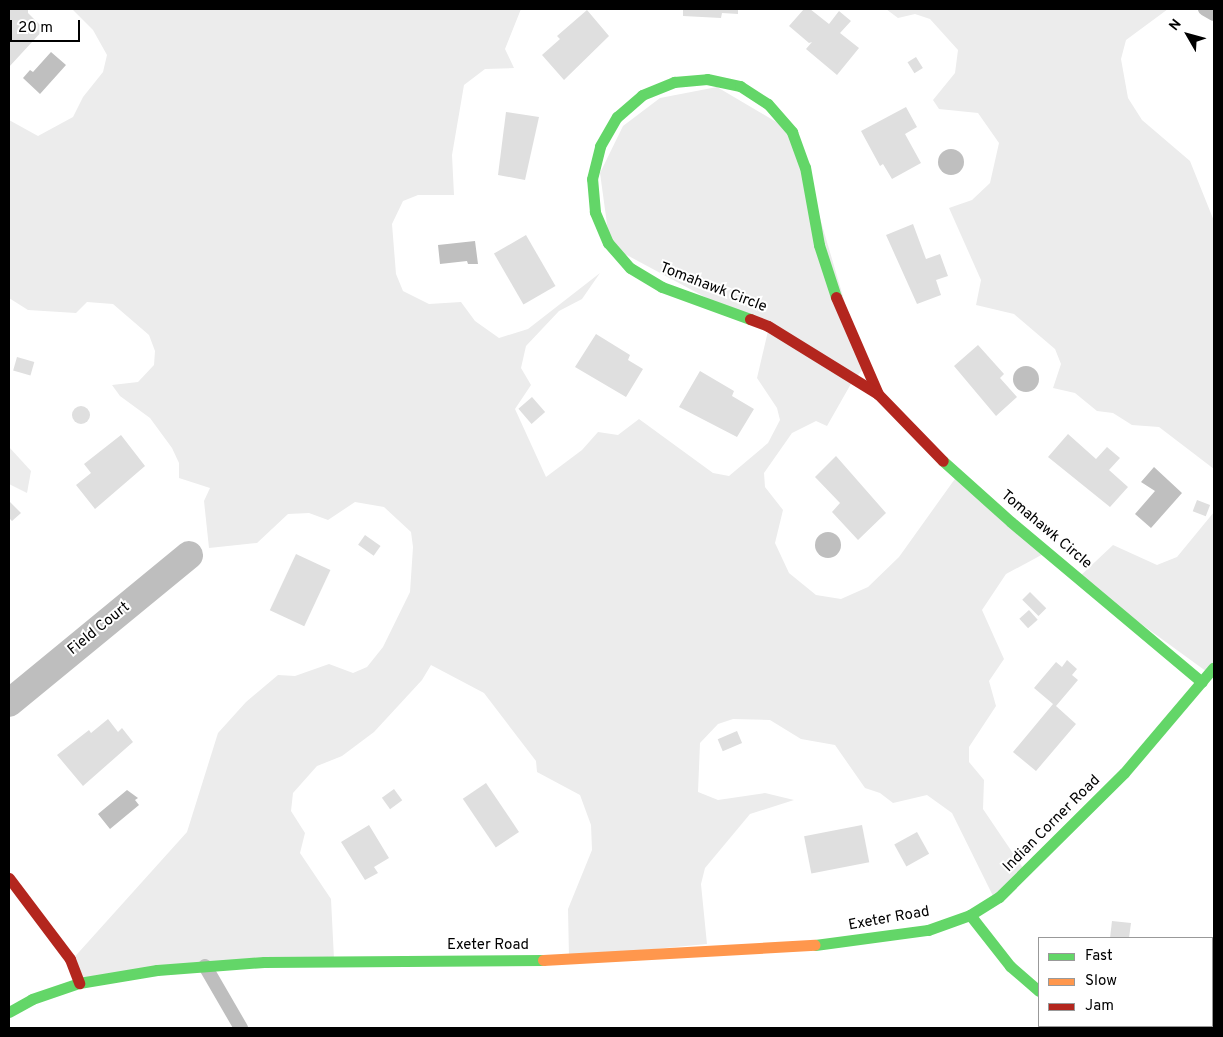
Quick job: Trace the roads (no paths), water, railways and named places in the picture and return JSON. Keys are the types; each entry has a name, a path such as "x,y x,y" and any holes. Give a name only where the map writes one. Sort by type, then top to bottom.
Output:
{"street":[{"name":"Tomahawk Circle","path":"878,394 829,280 819,245 805,167 792,132 768,104 740,86 707,79 674,82 642,95 617,117 600,146 592,178 595,212 608,243 630,268 662,287 768,326 878,394 915,435 1011,522 1202,682"},
{"name":"Field Court","path":"9,703 189,556"},
{"name":"Indian Corner Road","path":"970,915 999,896 1058,843 1124,773 1214,667"},
{"path":"9,878 70,959 79,983"},
{"name":"Exeter Road","path":"9,1012 32,999 79,983 205,966 264,962 492,962 830,944 928,930 970,915"},
{"path":"970,915 1010,966 1038,990"}],"lane":[{"path":"1205,9 1214,14"},
{"path":"205,966 242,1028"}]}
